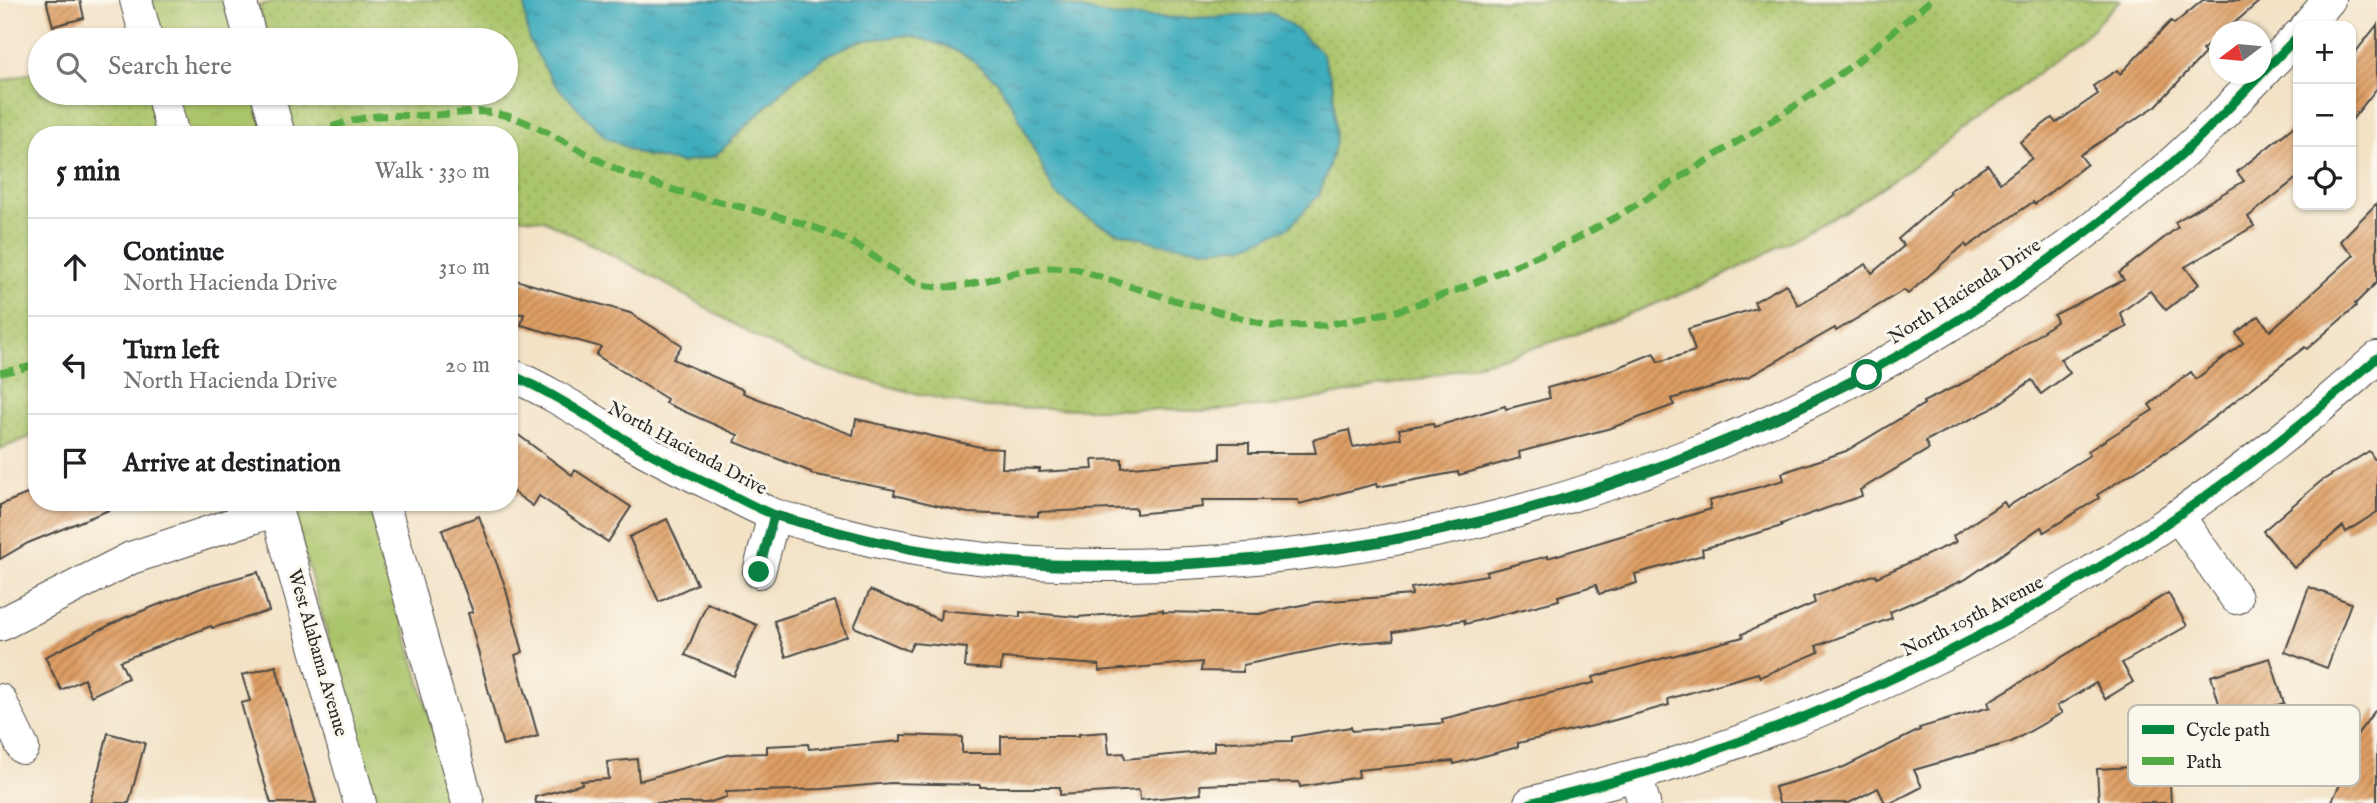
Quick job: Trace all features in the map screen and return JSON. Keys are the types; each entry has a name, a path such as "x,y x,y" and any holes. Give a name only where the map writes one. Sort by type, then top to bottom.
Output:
{"street":[{"path":"136,0 144,28"},
{"path":"240,0 248,28"},
{"path":"2311,21 2329,0"},
{"name":"North Hacienda Drive","path":"518,378 567,402 671,465 774,515 878,543 927,552 985,561 1072,566 1200,563 1337,548 1442,530 1547,505 1675,462 1795,410 1867,375 1965,316 2104,219 2213,125 2293,41"},
{"path":"165,105 171,126"},
{"path":"270,105 276,126"},
{"name":"North 105th Avenue","path":"1530,803 1640,789 1764,732 1874,687 2023,613 2179,517 2298,425 2377,358"},
{"path":"0,625 131,558 261,511"},
{"name":"West Alabama Avenue","path":"276,511 360,803"},
{"path":"386,511 468,803"},
{"name":"North Hacienda Drive","path":"759,572 774,515"},
{"path":"2179,517 2236,598"},
{"path":"0,700 23,748"}],"green space":[{"path":"148,0 228,0 236,28 156,28"},
{"path":"278,0 2120,0 2091,30 1978,122 1850,209 1712,282 1574,335 1429,377 1284,405 1204,411 980,407 825,369 763,341 645,272 544,220 518,217 518,126 291,126 285,105 518,105 518,28 264,28 258,6"},
{"path":"28,74 28,105 165,105 171,126 28,126 28,438 0,449 0,82"},
{"path":"177,105 257,105 263,126 183,126"},
{"path":"293,511 372,511 454,803 375,803"}],"water":[{"path":"525,0 1045,0 1111,16 1191,18 1274,14 1322,53 1333,85 1336,143 1319,195 1288,228 1245,246 1202,249 1158,243 1114,231 1084,216 1054,192 1016,112 997,81 970,58 946,46 908,35 859,41 830,54 795,79 715,156 681,163 639,154 605,137 553,82 529,40"}],"building":[{"path":"46,0 80,0 84,18 53,26"},
{"path":"2203,0 2261,0 2237,21 2209,21 2209,44 2202,50 2205,53 2156,106 2080,155 2087,164 2035,204 2033,202 1967,247 1965,244 1908,294 1904,290 1836,331 1835,328 1750,376 1671,399 1674,405 1611,428 1519,452 1520,458 1459,475 1458,472 1377,487 1376,484 1299,504 1298,500 1202,500 1203,507 1136,514 1136,508 1038,512 1038,516 968,513 894,495 895,490 811,474 735,442 738,435 665,403 667,399 596,355 601,347 521,325 524,314 518,314 518,281 630,313 682,345 673,359 744,390 743,393 853,435 856,419 985,448 1003,449 1002,468 1040,469 1039,472 1093,469 1092,460 1122,459 1122,468 1220,459 1220,443 1249,443 1249,453 1316,453 1313,440 1349,430 1353,447 1401,438 1399,429 1433,423 1434,427 1505,406 1506,409 1550,398 1547,388 1612,370 1654,353 1658,362 1695,351 1688,329 1757,308 1754,302 1786,284 1798,305 1866,264 1872,273 1904,246 1898,239 1951,193 1949,191 1988,165 2000,183 2032,158 2020,142 2052,118 2056,123 2098,94 2093,86 2117,70 2120,74 2171,21 2174,24"},
{"path":"2377,25 2377,88 2356,115 2356,84 2356,52"},
{"path":"2293,127 2293,181 2248,217 2254,226 2185,267 2199,284 2166,310 2150,291 2120,313 2127,327 2060,359 2070,373 2041,394 2032,380 1990,410 1925,441 1929,449 1860,490 1862,496 1781,524 1782,526 1702,549 1703,555 1635,574 1637,583 1599,594 1596,585 1558,596 1559,600 1465,624 1464,620 1393,632 1394,640 1344,644 1243,665 1243,672 1201,671 1202,662 1099,671 1099,665 1002,658 1001,670 965,667 967,648 913,643 909,651 854,627 870,590 940,620 941,610 1020,617 1020,612 1078,617 1163,610 1259,614 1316,602 1412,595 1411,588 1487,575 1486,572 1548,558 1711,509 1709,501 1784,480 1782,473 1846,451 1924,404 1923,402 1990,370 2057,321 2054,315 2124,280 2119,273 2178,227 2175,222 2244,181 2237,172"},
{"path":"2377,203 2377,282 2356,306 2307,349 2305,347 2182,442 2097,495 2099,498 2044,532 2041,527 1966,579 1890,612 1892,618 1816,646 1819,652 1760,677 1758,673 1668,699 1669,705 1518,743 1518,747 1454,764 1453,761 1358,770 1359,777 1300,787 1299,782 1200,785 1201,794 1140,800 1139,790 1060,795 1060,787 891,783 823,789 726,792 727,797 707,803 536,803 535,797 582,784 581,781 609,779 607,762 637,759 639,781 731,754 767,753 767,746 808,744 809,749 901,741 901,735 962,737 962,753 1001,753 1001,736 1079,736 1107,732 1109,754 1124,753 1125,759 1214,751 1214,742 1292,741 1292,737 1351,727 1352,731 1443,723 1442,719 1594,683 1593,677 1743,637 1742,634 1815,603 1813,597 1876,574 1877,577 1956,542 1953,536 2004,502 2007,507 2090,455 2088,451 2153,410 2149,405 2191,372 2196,379 2243,343 2236,333 2259,316 2270,331 2354,255 2340,241"},
{"path":"518,435 572,475 575,470 631,507 608,542 539,496 533,506 518,495"},
{"path":"2369,451 2377,463 2377,512 2346,532 2343,526 2294,568 2263,531 2320,482"},
{"path":"28,494 28,511 106,511 28,543 0,559 0,505"},
{"path":"479,516 505,586 523,652 515,655 538,736 503,746 468,613 473,612 442,530"},
{"path":"667,519 697,584 659,602 629,537"},
{"path":"258,572 269,611 212,628 211,626 120,661 128,678 91,696 84,679 61,690 45,657 124,618 204,587"},
{"path":"2309,587 2351,603 2327,668 2285,652"},
{"path":"2168,593 2187,626 2122,663 2133,682 2105,699 2096,683 2057,706 2062,713 2011,742 1914,770 1922,787 1891,803 1885,803 1878,788 1849,803 1779,803 1775,787 1844,767 1920,730 1919,728 1990,707 1988,702"},
{"path":"835,601 847,636 786,657 774,621"},
{"path":"707,603 757,625 734,676 685,655"},
{"path":"2270,658 2284,703 2219,705 2211,676"},
{"path":"276,666 316,803 271,803 252,742 241,703 250,701 242,675"},
{"path":"2377,708 2377,803 2331,803 2339,786 2360,786 2360,731"},
{"path":"108,733 145,743 129,803 90,803"},
{"path":"2128,767 2128,786 2170,786 2171,803 2099,803 2097,769"}],"marked path":[{"path":"336,126 378,116 497,113 536,127 611,167 643,180 822,230 857,245 917,283 952,287 1036,269 1075,269 1174,300 1271,326 1326,325 1397,311 1460,289 1570,242 1618,216 1798,104 1858,61 1931,0"},
{"path":"0,373 28,367"}],"cycle path":[{"path":"518,378 626,440 765,511 801,523 914,549 1037,563 1165,564 1301,553 1435,531 1566,497 1693,453 1816,399 1935,334 2049,260 2157,176 2212,125 2293,41"},
{"path":"1530,803 1677,763 1791,722 1883,683 1972,640 2058,592 2142,540 2302,423 2377,358"}],"route":[{"path":"759,572 774,515 878,543 927,552 985,561 1072,566 1200,563 1252,558 1350,546 1442,530 1547,505 1675,462 1740,435 1867,375"}]}
